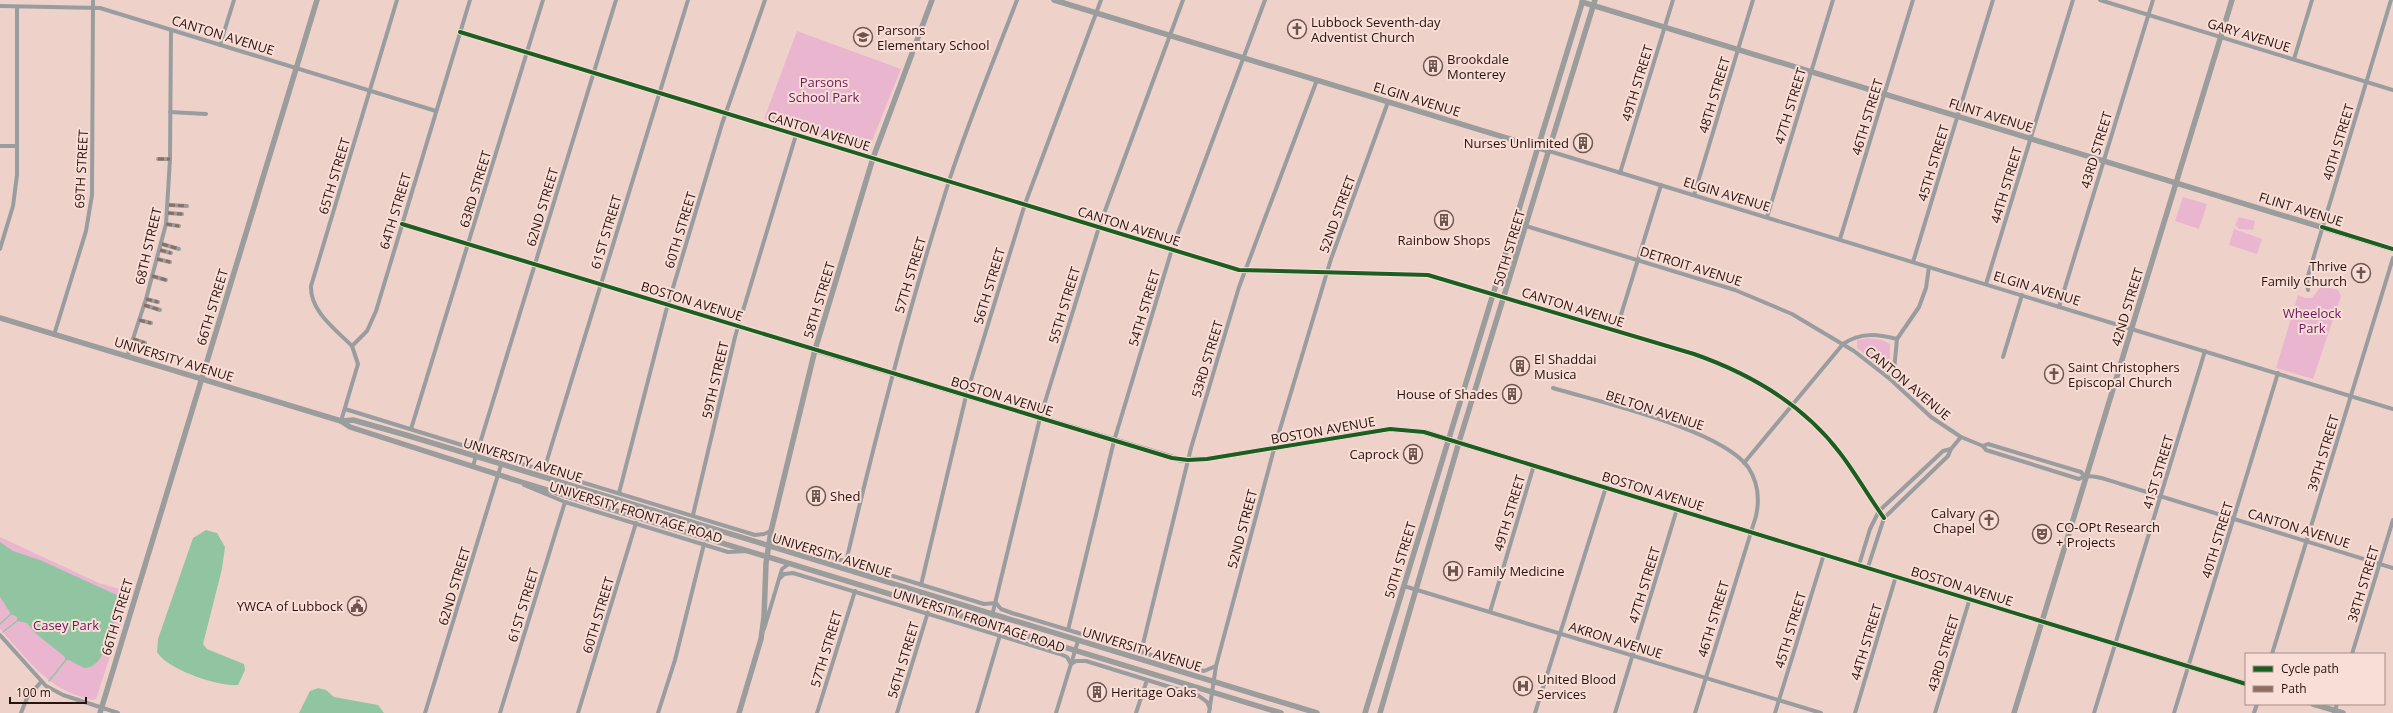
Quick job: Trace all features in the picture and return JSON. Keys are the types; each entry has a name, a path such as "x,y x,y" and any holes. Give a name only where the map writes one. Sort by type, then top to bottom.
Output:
{"street":[{"name":"69TH STREET","path":"54,334 86,231 92,195 93,0"},
{"path":"220,45 234,0"},
{"name":"66TH STREET","path":"100,710 317,0"},
{"name":"65TH STREET","path":"352,346 316,308 311,293 311,286 397,0"},
{"name":"64TH STREET","path":"352,346 371,325 470,0"},
{"name":"63RD STREET","path":"411,429 543,0"},
{"name":"62ND STREET","path":"473,466 616,0"},
{"name":"61ST STREET","path":"544,470 688,0"},
{"name":"60TH STREET","path":"619,493 668,305 726,113 765,0"},
{"name":"58TH STREET","path":"761,639 767,556 771,531 815,350 873,158 932,0"},
{"name":"57TH STREET","path":"846,562 891,373 949,181 1017,0"},
{"name":"ELGIN AVENUE","path":"1054,0 2393,408"},
{"name":"56TH STREET","path":"921,585 966,396 1025,204 1101,0"},
{"name":"55TH STREET","path":"990,624 1040,418 1099,227 1183,0"},
{"name":"54TH STREET","path":"1068,630 1114,440 1172,249 1265,0"},
{"name":"49TH STREET","path":"1620,173 1673,0"},
{"name":"48TH STREET","path":"1694,195 1753,0"},
{"name":"47TH STREET","path":"1767,217 1833,0"},
{"name":"46TH STREET","path":"1840,240 1913,0"},
{"name":"45TH STREET","path":"1913,262 1993,0"},
{"name":"44TH STREET","path":"1986,284 2073,0"},
{"name":"GARY AVENUE","path":"2100,0 2393,90"},
{"name":"43RD STREET","path":"2059,307 2153,0"},
{"name":"42ND STREET","path":"2014,713 2085,476 2132,329 2232,0"},
{"path":"2294,59 2312,0"},
{"name":"40TH STREET","path":"2308,290 2307,279 2322,227 2392,0"},
{"name":"FLINT AVENUE","path":"1583,1 1594,3 1738,50 2393,249"},
{"name":"50TH STREET","path":"1365,713 1583,1"},
{"name":"50TH STREET","path":"1380,713 1459,442 1594,3"},
{"name":"CANTON AVENUE","path":"0,6 93,7 436,111"},
{"path":"0,249 16,190 17,6"},
{"name":"68TH STREET","path":"126,356 146,299 162,244 168,213 171,30"},
{"name":"CANTON AVENUE","path":"460,32 1245,271 1428,276 1504,297 1694,354 1736,370 1765,386 1792,404"},
{"name":"53RD STREET","path":"1141,652 1188,460 1245,271 1317,80"},
{"name":"52ND STREET","path":"1209,713 1214,692 1216,666 1274,449 1327,273 1388,102"},
{"path":"170,112 206,114"},
{"name":"59TH STREET","path":"693,516 738,326 796,135"},
{"path":"0,146 17,146"},
{"path":"158,159 170,159"},
{"path":"1616,331 1661,185"},
{"path":"169,205 187,206"},
{"path":"168,213 182,214"},
{"path":"166,224 179,226"},
{"name":"BOSTON AVENUE","path":"402,224 1164,456 1188,460 1274,449 1390,429 1424,432 1970,598 2245,684"},
{"name":"DETROIT AVENUE","path":"1526,226 1756,297 1808,322 1843,344"},
{"path":"162,244 179,249"},
{"path":"160,250 171,253"},
{"name":"39TH STREET","path":"2272,653 2393,258"},
{"path":"157,259 170,262"},
{"path":"1890,379 1894,370 1897,339 1919,307 1926,288 1930,267"},
{"path":"152,276 166,280"},
{"path":"2003,357 2022,295"},
{"path":"146,299 158,302"},
{"path":"144,305 160,310"},
{"name":"UNIVERSITY AVENUE","path":"0,318 342,421 350,427 518,481 1281,713"},
{"path":"139,320 151,323"},
{"path":"1744,463 1843,344 1854,337 1868,334 1897,339"},
{"path":"132,339 145,342"},
{"name":"CANTON AVENUE","path":"1843,344 1890,379 1931,417 1961,437 1983,446 1986,450 2008,457 2079,479 2085,476"},
{"path":"342,421 358,364 352,346"},
{"name":"41ST STREET","path":"2094,713 2205,351"},
{"name":"40TH STREET","path":"2174,713 2278,373"},
{"name":"BELTON AVENUE","path":"1553,388 1688,429 1724,447 1744,463 1755,482 1759,499 1750,531"},
{"path":"1792,404 1817,427 1840,452 1884,518"},
{"path":"345,409 465,446 480,443"},
{"name":"UNIVERSITY AVENUE","path":"342,421 353,420 1317,713"},
{"path":"1868,567 1884,518 1948,456 1951,449 1961,437"},
{"name":"UNIVERSITY FRONTAGE ROAD","path":"480,443 486,452 755,535 764,534 771,531 779,542 984,604 996,602 1002,609 1068,630 1204,671 1216,666"},
{"name":"CANTON AVENUE","path":"1983,446 1988,444 2010,450 2081,472 2085,476 2161,497 2393,568"},
{"path":"1859,565 1870,529 1879,511 1943,451 1951,449"},
{"path":"2008,457 2010,450"},
{"name":"62ND STREET","path":"425,713 501,465"},
{"name":"49TH STREET","path":"1490,612 1534,465"},
{"name":"UNIVERSITY FRONTAGE ROAD","path":"518,481 536,491 565,502 704,544 734,553 750,551"},
{"path":"1535,713 1606,487"},
{"name":"61ST STREET","path":"500,713 565,502"},
{"name":"47TH STREET","path":"1615,713 1677,509"},
{"name":"38TH STREET","path":"2352,653 2393,520"},
{"name":"60TH STREET","path":"578,713 636,523"},
{"name":"46TH STREET","path":"1695,713 1750,531"},
{"path":"658,713 678,648 704,544"},
{"name":"45TH STREET","path":"1775,713 1824,554"},
{"name":"58TH STREET","path":"739,713 782,569 790,563"},
{"name":"UNIVERSITY FRONTAGE ROAD","path":"780,578 784,574 793,572 928,612 1060,654 1067,657 1071,664 1076,661 1086,661 1199,696 1207,702 1210,708"},
{"name":"44TH STREET","path":"1855,713 1896,576"},
{"name":"AKRON AVENUE","path":"1404,586 1821,713"},
{"name":"57TH STREET","path":"817,713 855,591"},
{"name":"43RD STREET","path":"1935,713 1970,598"},
{"name":"56TH STREET","path":"897,713 928,612"},
{"path":"0,635 41,682 63,695 100,710 118,713"},
{"path":"977,713 1000,635"},
{"path":"1056,713 1078,641"},
{"path":"1136,713 1147,680"},
{"path":"21,713 27,698 41,682"},
{"path":"2316,705 2334,712 2343,713"}],"green space":[{"name":"Parsons School Park","path":"797,31 901,69 868,151 764,119"},
{"path":"2183,197 2207,204 2199,229 2175,221"},
{"path":"2239,217 2255,221 2253,230 2239,229 2235,225"},
{"path":"2234,229 2262,239 2257,254 2229,245"},
{"name":"Wheelock Park","path":"2321,286 2338,290 2341,296 2313,379 2276,368 2298,295 2305,298 2312,298"},
{"path":"1868,338 1882,340 1890,344 1890,364 1887,368 1883,368 1857,348 1857,340"},
{"name":"Casey Park","path":"0,537 99,583 131,592 96,699 92,700 85,698 55,685 26,659 0,629"}],"shaded area":[{"path":"206,530 217,533 225,547 222,569 203,644 207,649 244,664 245,670 238,685 219,683 194,676 171,665 157,652 158,639 193,538"},
{"name":"Casey Park","path":"0,542 13,551 40,560 119,596 113,627 105,651 99,660 92,666 84,668 69,660 65,661 65,657 34,632 27,623 17,621 17,617 11,614 0,597"},
{"path":"318,688 326,690 334,697 378,705 384,713 299,713 310,691"}],"waterway":[{"path":"0,624 11,614"},
{"path":"3,632 17,621"},
{"path":"49,681 65,661"}],"marked path":[{"path":"158,159 170,159"},
{"path":"169,205 187,206"},
{"path":"168,213 182,214"},
{"path":"166,224 179,226"},
{"path":"162,244 179,249"},
{"path":"160,250 171,253"},
{"path":"157,259 170,262"},
{"path":"152,276 166,280"},
{"path":"146,299 158,302"},
{"path":"144,305 160,310"},
{"path":"139,320 151,323"},
{"path":"133,339 145,343"}],"cycle path":[{"path":"460,32 1239,270 1428,275 1694,354 1736,371 1793,405 1825,435 1840,453 1884,518"},
{"path":"402,224 1172,458 1188,460 1207,459 1390,429 1424,432 2245,684"},
{"path":"2322,227 2393,249"}],"place":[{"name":"Lubbock Seventh-day Adventist Church","path":"1297,29"},
{"name":"Parsons Elementary School","path":"863,37"},
{"name":"Brookdale Monterey","path":"1433,66"},
{"name":"Nurses Unlimited","path":"1583,143"},
{"name":"Rainbow Shops","path":"1444,220"},
{"name":"Thrive Family Church","path":"2361,273"},
{"name":"El Shaddai Musica","path":"1520,366"},
{"name":"Saint Christophers Episcopal Church","path":"2054,374"},
{"name":"House of Shades","path":"1512,394"},
{"name":"Caprock","path":"1413,454"},
{"name":"Shed","path":"816,496"},
{"name":"Calvary Chapel","path":"1989,520"},
{"name":"CO-OPt Research + Projects","path":"2042,534"},
{"name":"Family Medicine","path":"1453,571"},
{"name":"YWCA of Lubbock","path":"357,606"},
{"name":"United Blood Services","path":"1523,686"},
{"name":"Heritage Oaks","path":"1097,692"}]}
